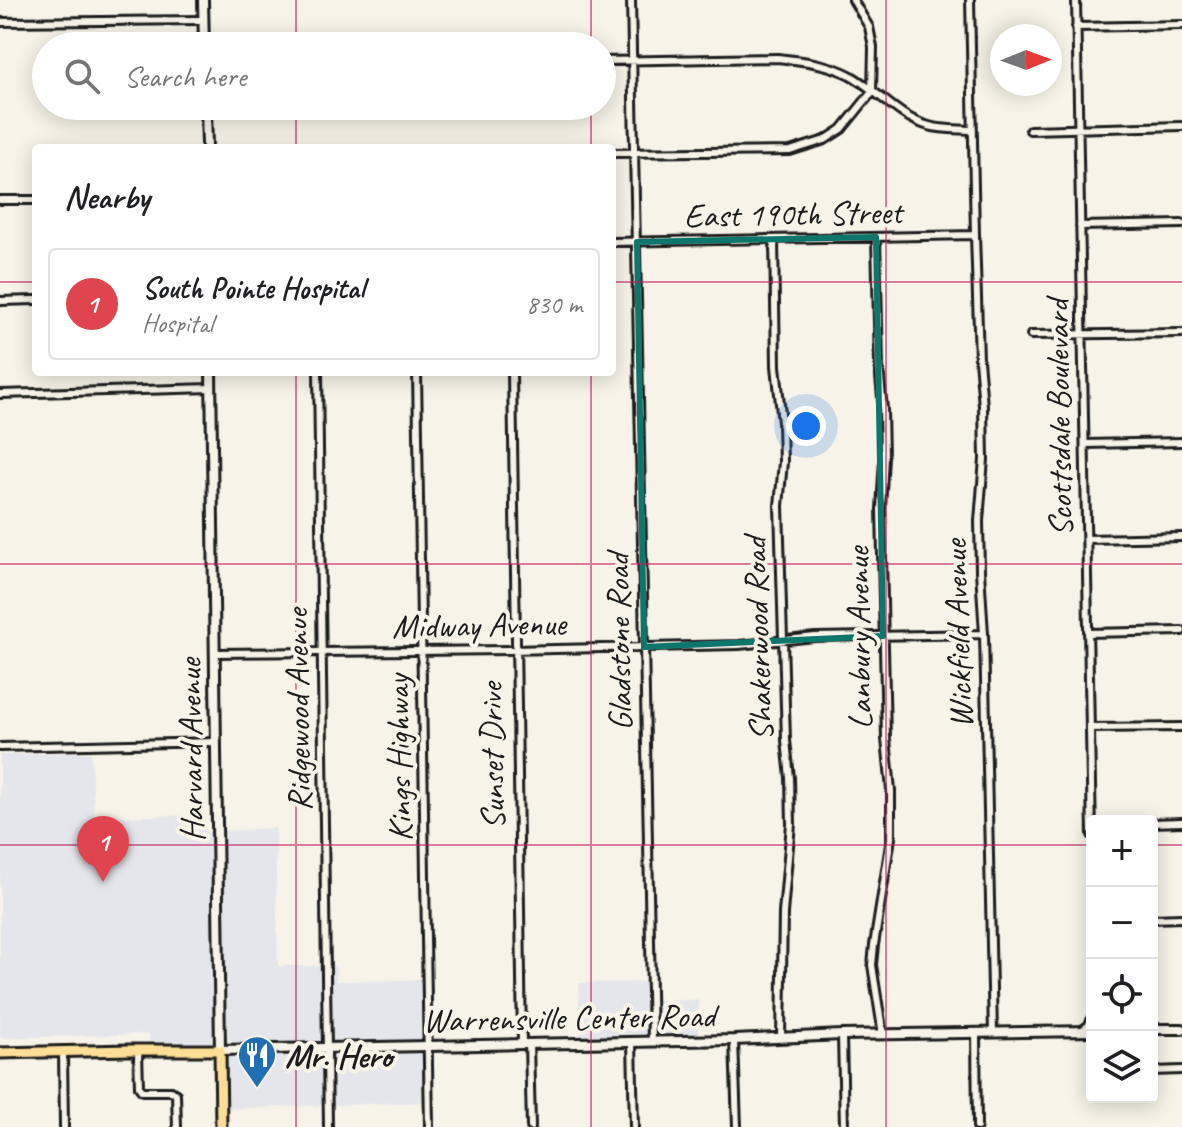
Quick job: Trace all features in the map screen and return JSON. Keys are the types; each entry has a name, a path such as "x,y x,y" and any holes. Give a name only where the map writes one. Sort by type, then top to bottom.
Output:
{"main road":[{"path":"203,0 203,32"},
{"path":"206,120 207,144"},
{"name":"Harvard Avenue","path":"211,376 221,1127"},
{"path":"1158,1029 1182,1029"},
{"name":"Warrensville Center Road","path":"0,1053 427,1047 1086,1031"}],"street":[{"name":"Gladstone Road","path":"631,0 652,1041"},
{"path":"616,153 790,151 825,140 842,129 872,92 873,47 869,27 853,0"},
{"name":"Wickfield Avenue","path":"970,0 979,360 983,406 984,459 979,521 993,1033"},
{"name":"Scottsdale Boulevard","path":"1076,0 1092,815"},
{"path":"0,22 203,20"},
{"path":"1076,27 1182,25"},
{"path":"616,61 777,58 805,61 851,76 914,120 931,127 973,130"},
{"path":"1030,130 1182,126"},
{"path":"0,200 32,200"},
{"path":"1080,226 1182,224"},
{"name":"East 190th Street","path":"616,242 975,235"},
{"name":"Lanbury Avenue","path":"876,237 883,425 883,636 891,838 872,965 883,1035"},
{"name":"Shakerwood Road","path":"774,239 776,366 783,462 779,506 782,642 791,824 783,913 781,1038"},
{"path":"0,301 32,300"},
{"path":"1031,335 1182,333"},
{"name":"Ridgewood Avenue","path":"318,376 328,1127"},
{"name":"Kings Highway","path":"417,376 429,1127"},
{"name":"Sunset Drive","path":"512,376 515,650 531,1127"},
{"path":"0,394 212,388"},
{"path":"1085,444 1182,442"},
{"path":"1087,539 1182,537"},
{"path":"1088,633 1182,631"},
{"name":"Midway Avenue","path":"215,653 739,645 815,637 984,634"},
{"path":"1090,728 1182,727"},
{"path":"0,747 216,742"},
{"path":"1158,823 1182,822"},
{"path":"1158,919 1182,918"},
{"path":"1080,1031 1086,1027"},
{"path":"976,1033 977,1127"},
{"path":"842,1035 844,1127"},
{"path":"734,1040 737,1127"},
{"path":"632,1042 634,1127"},
{"path":"138,1050 139,1087 142,1091 171,1091 176,1094 177,1127"},
{"path":"63,1051 64,1127"},
{"path":"1158,1071 1182,1070"}],"highlighted area":[{"path":"876,237 883,636 644,647 637,242"}],"shaded area":[{"path":"91,752 94,817 205,815 206,832 275,828 278,966 336,966 336,981 426,980 428,1102 221,1109 220,1050 150,1050 149,1034 0,1038 0,755"},
{"path":"650,982 651,1000 698,1000 699,1041 580,1043 579,983"}],"place":[{"name":"South Pointe Hospital","path":"103,882"},
{"name":"Mr. Hero","path":"257,1089"}]}
